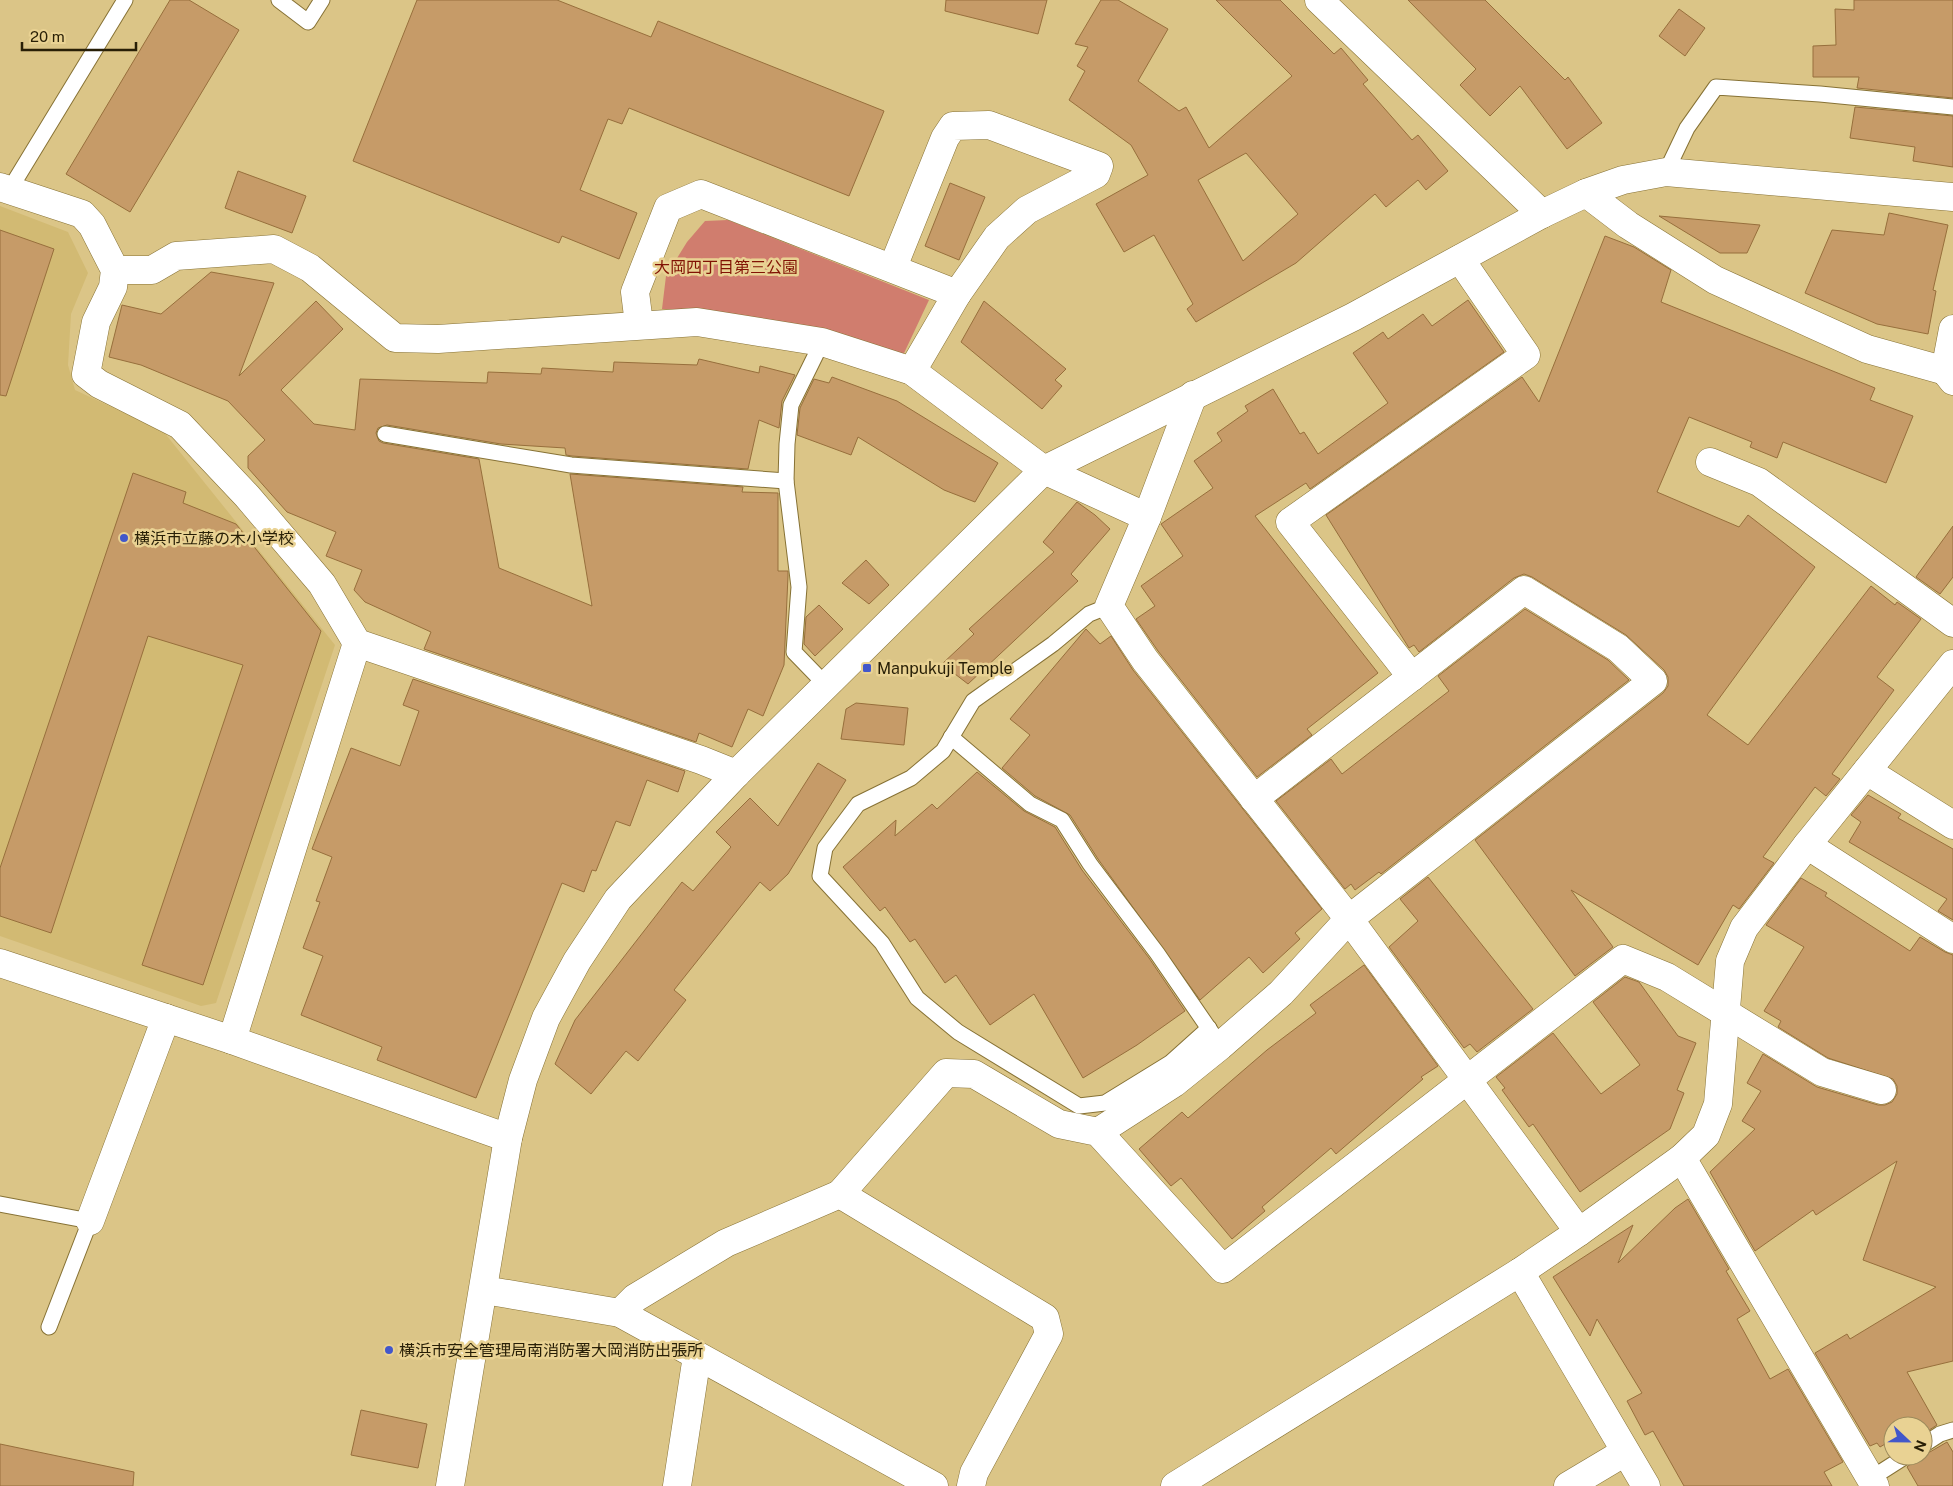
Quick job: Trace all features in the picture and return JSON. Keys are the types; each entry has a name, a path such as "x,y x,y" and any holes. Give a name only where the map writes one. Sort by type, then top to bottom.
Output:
{"street":[{"path":"1318,0 1542,214"},
{"path":"894,267 945,138 953,126 989,125 1099,166 1096,174 1027,210 997,238 957,294 912,371"},
{"path":"450,1486 508,1138 523,1080 546,1018 577,961 618,899 736,774 1044,470 1352,317 1542,214 1586,193 1623,180 1666,172 1953,197"},
{"path":"5,188 82,214 92,225 115,270 113,287 96,322 86,374 99,384 180,425 247,496 322,584 357,643 701,760 736,774"},
{"path":"1586,193 1628,226 1715,280 1867,349 1950,375 1953,329"},
{"path":"639,324 634,292 668,208 702,194 894,267 957,294"},
{"path":"115,270 152,270 176,256 274,249 310,268 395,338 438,339 639,324 697,322 822,342 912,371 1044,470 1147,517"},
{"path":"1412,677 1290,522 1526,355 1460,259"},
{"path":"1193,395 1147,517 1109,606 1145,660 1349,919 1579,1232"},
{"path":"1710,462 1759,482 1953,624"},
{"path":"1098,1132 1174,1083 1215,1037 1281,993 1349,919 1653,681 1618,648 1524,590 1254,799"},
{"path":"232,1040 357,643"},
{"path":"1175,1486 1520,1272 1682,1158 1706,1135 1718,1104 1724,1011 1730,961 1744,928 1807,845 1953,664"},
{"path":"1867,770 1953,825"},
{"path":"1807,845 1953,939"},
{"path":"620,1313 635,1298 726,1243 840,1194 946,1073 974,1074 1059,1124 1098,1132 1223,1269 1623,958 1667,978 1822,1072 1882,1090"},
{"path":"0,964 232,1040 508,1138"},
{"path":"90,1221 166,1018"},
{"path":"1682,1158 1873,1482"},
{"path":"840,1194 1045,1318 1049,1334 974,1473 971,1486"},
{"path":"1520,1272 1646,1486"},
{"path":"484,1290 620,1313 934,1486"},
{"path":"677,1486 697,1356"},
{"path":"1568,1486 1625,1452"}],"lane":[{"path":"5,188 125,0"},
{"path":"279,0 308,22 322,0"},
{"path":"1666,172 1687,128 1716,87 1820,94 1953,107"},
{"path":"822,342 791,405 786,480 798,587 794,652 826,685"},
{"path":"385,434 571,465 786,480"},
{"path":"951,737 1030,804 1062,820 1090,864 1157,953 1215,1037 1105,1103 1079,1106 958,1032 918,998 882,943 820,876 825,848 858,804 911,778 943,751 951,737 973,702 1053,644 1089,614 1109,606"},
{"path":"0,1204 90,1221 50,1327"},
{"path":"1933,1439 1953,1430"},
{"path":"1873,1482 1893,1466"}],"shaded area":[{"name":"横浜市立藤の木小学校","path":"0,206 68,232 88,273 71,314 68,365 75,390 163,431 335,645 216,1003 201,1006 0,936"}],"green space":[{"name":"大岡四丁目第三公園","path":"728,220 929,300 898,366 715,311 662,309 666,276 687,242 705,221"}],"building":[{"path":"170,0 189,0 239,30 130,212 66,174"},
{"path":"417,0 557,0 651,37 658,21 884,111 849,196 629,108 622,124 608,119 580,190 637,213 619,259 562,236 559,243 353,161"},
{"path":"946,0 1047,0 1038,34 945,11"},
{"path":"1101,0 1118,0 1168,29 1138,81 1179,111 1186,107 1209,148 1292,76 1216,0 1280,0 1334,54 1341,48 1368,80 1363,84 1412,140 1418,135 1448,171 1426,190 1418,180 1386,207 1375,194 1296,263 1196,322 1187,309 1193,304 1154,235 1124,252 1096,204 1148,175 1131,145 1069,100 1085,71 1077,66 1088,47 1075,44","holes":["1246,153 1298,214 1243,261 1198,180"]},
{"path":"1408,0 1485,0 1565,80 1568,77 1602,123 1567,149 1520,86 1490,116 1460,85 1476,69"},
{"path":"1854,0 1953,0 1953,98 1857,88 1859,77 1813,77 1813,46 1836,45 1835,9 1854,10"},
{"path":"1679,9 1705,28 1685,56 1659,36"},
{"path":"1855,107 1953,116 1953,167 1913,161 1915,147 1850,138"},
{"path":"238,171 306,196 292,233 225,208"},
{"path":"950,183 985,197 959,260 925,246"},
{"path":"1889,213 1948,225 1933,290 1936,291 1928,334 1877,324 1805,293 1832,230 1884,235"},
{"path":"1659,216 1760,225 1747,253 1720,253"},
{"path":"0,230 54,249 6,396 0,395"},
{"path":"1605,236 1634,247 1671,270 1661,302 1875,388 1870,400 1913,416 1886,483 1783,442 1777,458 1750,447 1752,442 1689,417 1657,492 1739,527 1748,515 1815,567 1707,715 1748,745 1871,586 1895,605 1897,602 1921,619 1877,677 1894,690 1832,774 1840,779 1826,796 1815,787 1763,857 1774,863 1739,909 1733,905 1698,965 1571,890 1613,947 1575,976 1475,840 1663,693 1668,686 1668,677 1664,670 1626,635 1532,577 1524,574 1514,578 1419,652 1414,645 1409,648 1326,515 1522,377 1539,402"},
{"path":"211,272 274,283 239,376 316,301 343,329 281,390 314,424 355,430 360,379 487,383 488,372 541,374 542,368 613,372 614,362 697,365 699,359 759,373 760,366 795,375 782,401 779,428 759,420 748,469 572,456 566,455 565,448 501,444 387,425 378,428 376,433 379,441 383,443 479,459 499,568 592,606 570,474 743,487 742,492 778,493 778,571 788,571 784,665 763,716 748,709 732,747 699,733 696,742 424,649 431,632 365,602 354,590 362,570 326,556 336,532 287,512 248,468 248,456 265,440 228,401 141,365 109,357 122,305 161,314"},
{"path":"1468,300 1504,352 1310,489 1306,483 1255,516 1378,673 1307,729 1312,735 1257,777 1158,651 1136,619 1155,606 1141,586 1183,556 1161,524 1213,488 1194,461 1222,441 1217,433 1248,411 1245,406 1273,389 1300,434 1304,432 1318,454 1388,403 1353,353 1383,332 1388,339 1423,314 1432,326"},
{"path":"984,301 1066,369 1055,380 1062,386 1042,409 961,342"},
{"path":"832,377 897,401 998,463 975,502 944,490 858,437 851,455 797,435 800,408 814,379 829,383"},
{"path":"133,473 186,492 183,503 236,524 321,631 203,985 142,965 243,665 148,636 51,933 0,916 0,868"},
{"path":"1077,502 1110,529 1071,574 1078,581 968,684 942,664 974,634 969,629 1054,552 1043,542"},
{"path":"1953,526 1953,577 1940,594 1916,577"},
{"path":"866,560 889,585 869,604 842,583"},
{"path":"819,605 843,629 815,656 804,644 806,617"},
{"path":"1525,609 1608,660 1629,680 1381,874 1379,872 1355,890 1351,884 1345,889 1276,801 1331,759 1342,774 1449,691 1438,676"},
{"path":"1086,629 1100,644 1111,636 1133,670 1322,909 1295,933 1300,939 1263,973 1249,957 1200,1000 1098,859 1070,815 1035,796 1002,768 1030,735 1010,719"},
{"path":"413,679 685,771 678,792 647,780 630,826 616,821 596,871 592,870 584,892 562,883 476,1098 377,1060 382,1047 301,1015 323,956 303,948 320,902 316,901 332,857 312,849 351,748 400,766 419,711 403,705"},
{"path":"856,703 908,708 904,745 841,739 846,709"},
{"path":"818,763 846,780 788,874 770,891 760,882 674,990 686,1000 638,1061 626,1051 591,1094 555,1064 575,1020 682,882 693,891 731,847 716,832 750,798 778,826"},
{"path":"977,772 1024,811 1055,827 1082,870 1149,958 1185,1011 1137,1045 1083,1078 1034,994 990,1025 956,975 945,983 915,939 910,942 885,907 880,911 843,867 896,820 895,836 932,804 937,809"},
{"path":"1868,795 1901,814 1898,818 1953,849 1953,920 1938,911 1947,899 1849,842 1861,822 1851,815"},
{"path":"1428,877 1533,1009 1477,1052 1470,1044 1464,1048 1389,947 1418,921 1400,899"},
{"path":"1801,878 1827,893 1825,896 1910,951 1920,937 1953,955 1953,1361 1907,1372 1932,1416 1883,1416 1883,1445 1880,1447 1877,1443 1870,1446 1815,1353 1847,1334 1850,1339 1936,1287 1863,1260 1897,1161 1816,1215 1813,1210 1755,1251 1710,1172 1755,1129 1742,1121 1761,1091 1747,1083 1763,1054 1817,1087 1878,1105 1892,1102 1897,1094 1897,1086 1893,1079 1828,1058 1778,1027 1781,1021 1764,1011 1804,947 1766,925"},
{"path":"1364,965 1438,1066 1421,1077 1423,1079 1336,1154 1331,1148 1262,1207 1265,1211 1232,1239 1181,1178 1171,1186 1139,1149 1182,1112 1188,1118 1267,1050 1316,1013 1310,1005"},
{"path":"1625,977 1639,982 1678,1036 1696,1043 1677,1090 1684,1093 1670,1129 1580,1192 1533,1124 1529,1127 1502,1090 1505,1088 1496,1077 1553,1033 1601,1094 1640,1065 1593,1002"},
{"path":"1688,1199 1729,1269 1726,1271 1750,1311 1737,1319 1770,1379 1788,1369 1843,1462 1824,1472 1832,1486 1684,1486 1653,1431 1645,1435 1627,1401 1642,1393 1597,1319 1590,1336 1553,1277 1633,1225 1618,1263 1675,1208"},
{"path":"361,1410 427,1424 418,1468 351,1455"},
{"path":"1933,1418 1937,1425 1933,1428"},
{"path":"1947,1442 1953,1452 1953,1486 1918,1486 1907,1467 1933,1466 1933,1450"},
{"path":"0,1444 134,1472 133,1486 0,1486"}],"place":[{"name":"横浜市立藤の木小学校","path":"124,538"},
{"name":"Manpukuji Temple","path":"867,668"},
{"name":"横浜市安全管理局南消防署大岡消防出張所","path":"389,1350"}]}
